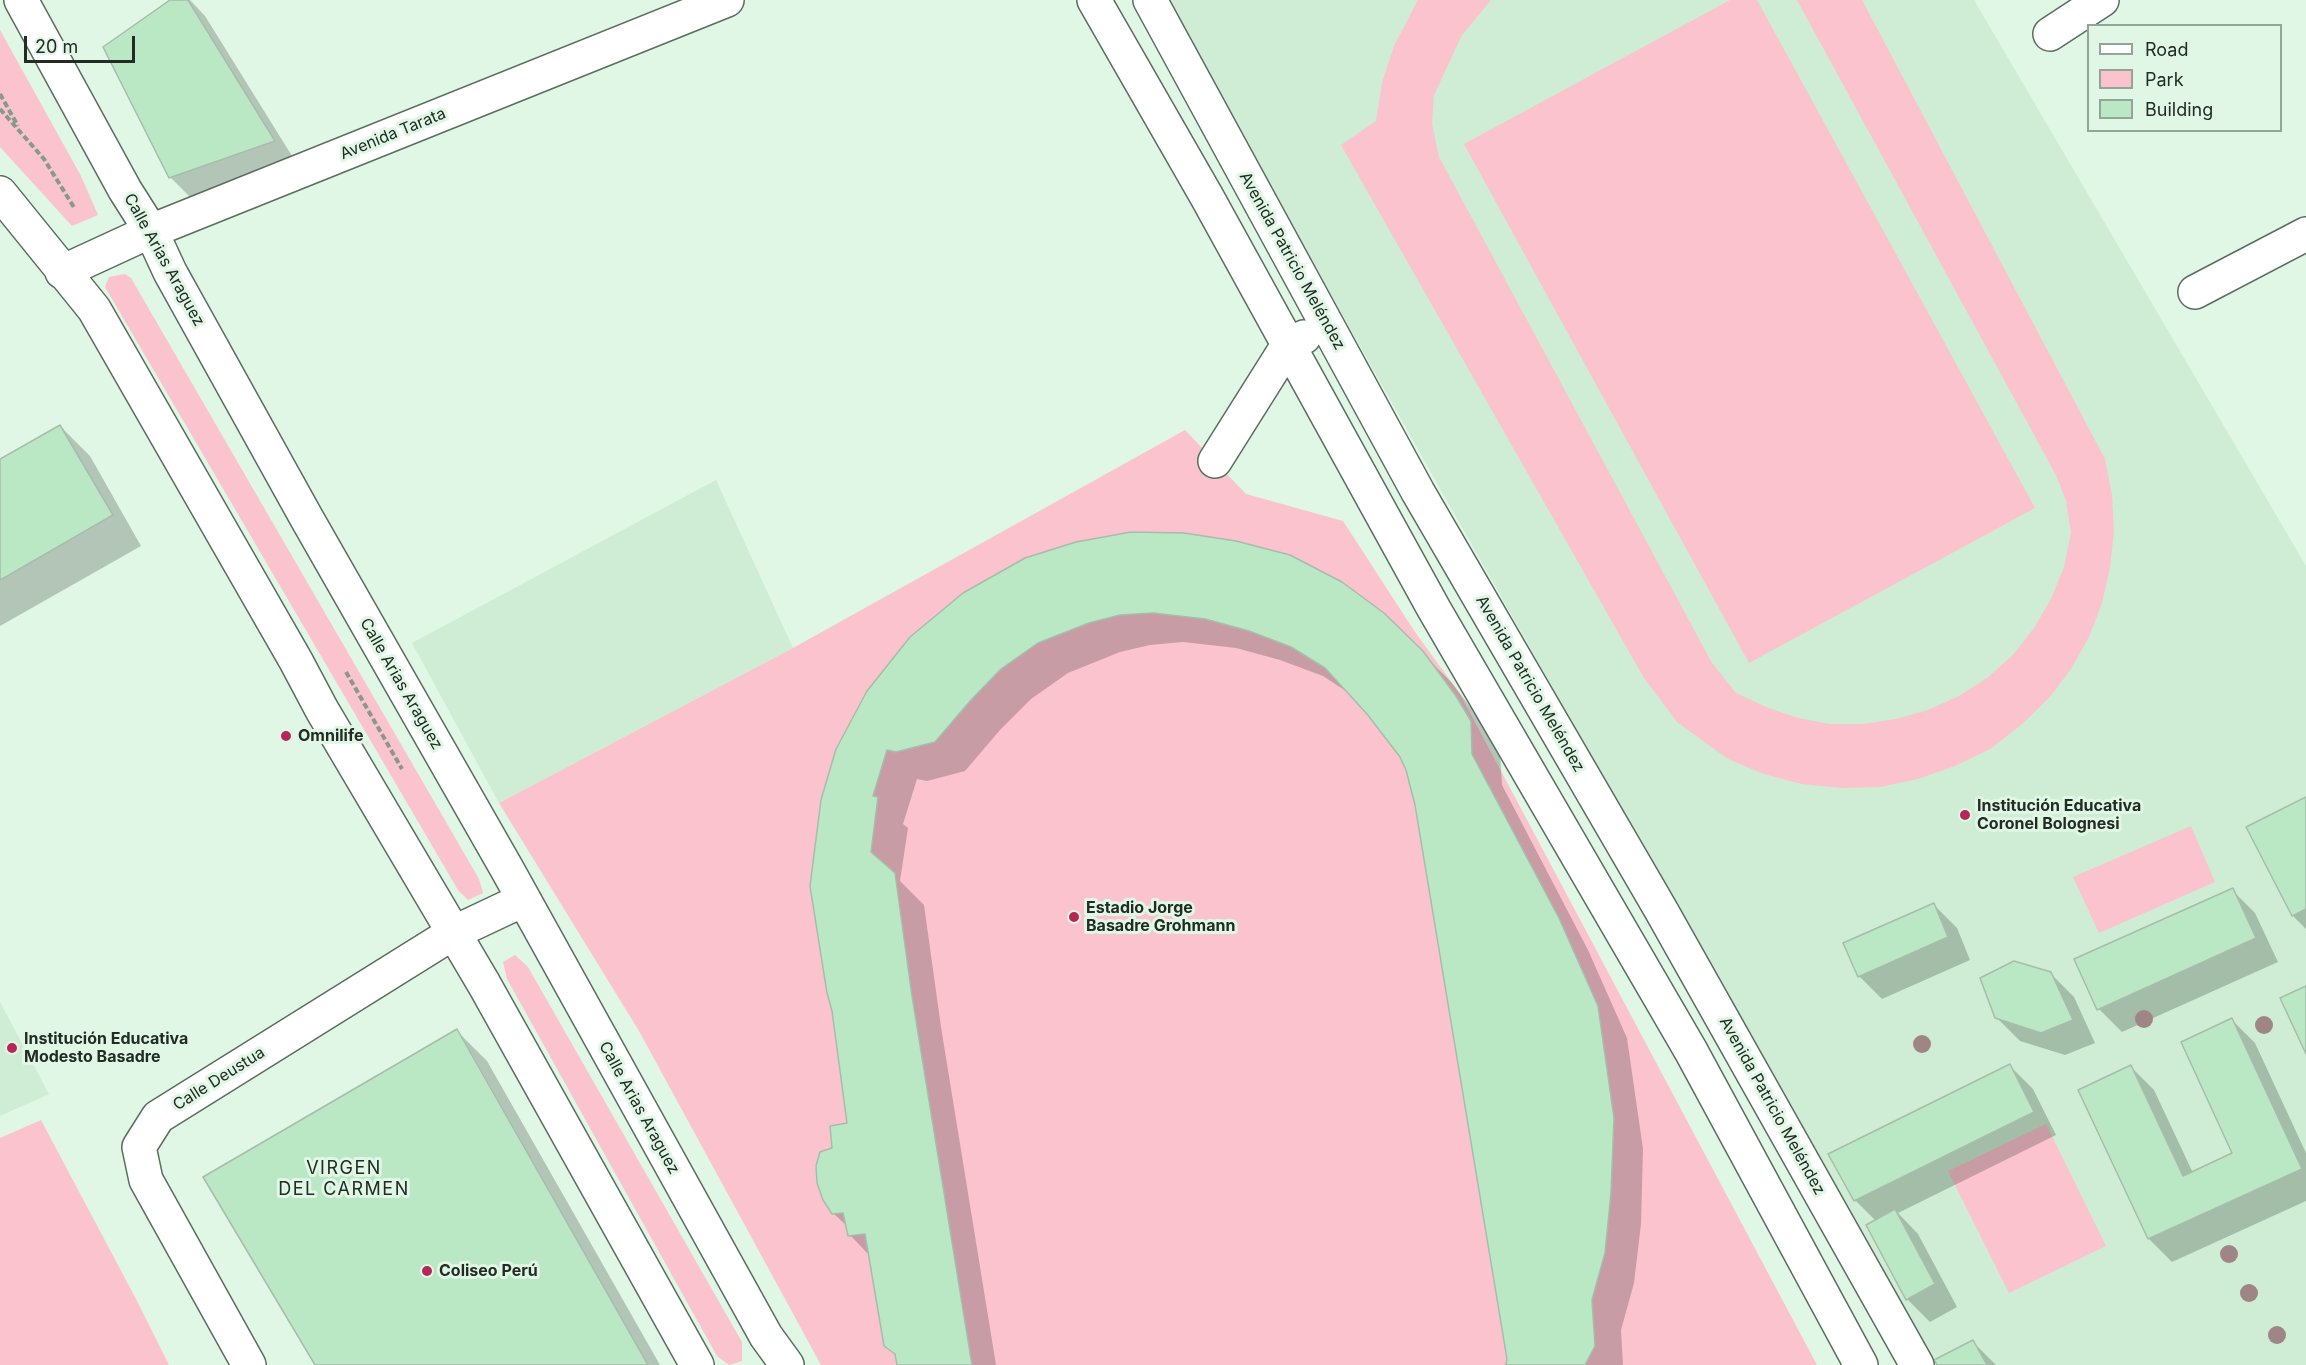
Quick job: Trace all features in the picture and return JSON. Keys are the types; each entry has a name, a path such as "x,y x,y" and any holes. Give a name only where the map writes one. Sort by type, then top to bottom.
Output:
{"street":[{"name":"Calle Arias Araguez","path":"21,0 125,190 151,231 170,272 301,507 766,1336 787,1365"},
{"name":"Avenida Tarata","path":"62,272 151,231 727,0"},
{"path":"1094,0 1207,197 1440,620 1691,1051 1861,1365"},
{"name":"Avenida Patricio Meléndez","path":"1149,0 1418,492 1667,920 1917,1365"},
{"path":"2050,34 2102,0"},
{"path":"0,193 94,309 296,660 322,710 453,933 697,1365"},
{"path":"2195,292 2306,234"},
{"path":"1215,461 1288,345 1327,325"},
{"name":"Calle Deustua","path":"249,1365 146,1180 139,1147 158,1117 453,933 523,900"},
{"path":"1835,1317 1880,1297"}],"path":[{"path":"0,94 21,132"},
{"path":"0,109 44,159 75,209"}],"shaded area":[{"name":"Institución Educativa Coronel Bolognesi","path":"1166,0 1974,0 2306,566 2306,1365 1937,1365"},
{"path":"716,480 793,648 499,803 412,643"},
{"name":"Institución Educativa Modesto Basadre","path":"0,1002 49,1094 0,1116"}],"green space":[{"path":"1418,0 1491,0 1462,35 1434,95 1432,124 1439,157 1712,663 1736,693 1766,707 1798,718 1830,724 1863,724 1896,719 1928,710 1959,696 1987,678 2013,655 2034,628 2051,599 2064,567 2071,533 2066,501 2056,475 1797,0 1862,0 2105,459 2112,495 2114,531 2110,568 2102,603 2089,637 2071,669 2049,698 2021,725 1990,749 1955,766 1918,779 1880,787 1841,788 1802,784 1764,774 1728,759 1677,722 1644,678 1341,145 1376,121 1382,83 1394,46"},
{"path":"1730,0 1757,0 2035,508 1749,663 1464,144"},
{"path":"0,30 81,176 98,215 72,226 0,147"},
{"path":"125,274 131,278 479,879 483,893 468,900 458,890 105,287 109,277"},
{"name":"Estadio Jorge Basadre Grohmann","path":"1185,430 1246,494 1343,521 1415,632 1460,694 1817,1365 821,1365 639,1031 499,803 793,648"},
{"path":"2191,826 2215,882 2099,933 2073,877"},
{"path":"515,955 528,967 742,1342 742,1361 729,1365 717,1356 507,979 503,962"},
{"path":"41,1120 169,1365 0,1365 0,1138"},
{"path":"2046,1124 2106,1246 2009,1293 1948,1171"}],"building":[{"path":"170,0 188,0 275,141 169,178 103,47"},
{"path":"60,425 113,515 0,580 0,459"},
{"path":"1131,532 1184,533 1236,541 1290,555 1342,582 1384,613 1423,651 1471,721 1472,754 1559,918 1598,1006 1614,1118 1611,1193 1605,1253 1592,1300 1595,1346 1585,1365 1506,1365 1507,1359 1415,805 1406,770 1400,757 1367,714 1325,668 1291,647 1249,631 1205,619 1153,613 1120,615 1089,623 1038,643 1001,669 935,742 896,752 887,750 873,796 878,797 871,852 895,873 912,996 972,1365 897,1365 895,1354 884,1346 865,1234 848,1236 843,1213 832,1214 823,1200 817,1183 816,1166 820,1152 832,1148 830,1126 847,1123 832,1011 827,993 810,886 821,800 836,749 867,691 910,637 963,593 1025,558 1076,542"},
{"path":"2306,797 2306,909 2292,916 2246,827"},
{"path":"2233,888 2256,938 2097,1010 2074,959"},
{"path":"1934,903 1948,937 1858,977 1843,943"},
{"path":"2014,961 2051,972 2073,1020 2041,1033 1995,1018 1980,978"},
{"path":"2306,986 2306,1054 2280,998"},
{"path":"2232,1018 2302,1169 2148,1239 2078,1090 2131,1065 2183,1176 2232,1153 2181,1042"},
{"name":"Coliseo Perú","path":"457,1029 648,1365 315,1365 203,1177"},
{"path":"2010,1064 2034,1112 1854,1201 1828,1154"},
{"path":"1895,1209 1935,1284 1906,1300 1866,1225"},
{"path":"1973,1340 1987,1365 1937,1365 1934,1360"}],"place":[{"name":"Omnilife","path":"286,736"},
{"name":"Institución Educativa Coronel Bolognesi","path":"1965,815"},
{"name":"Estadio Jorge Basadre Grohmann","path":"1074,917"},
{"name":"Institución Educativa Modesto Basadre","path":"12,1048"},
{"name":"Coliseo Perú","path":"427,1271"}],"district":[{"name":"VIRGEN DEL CARMEN","path":"344,1179"}]}
